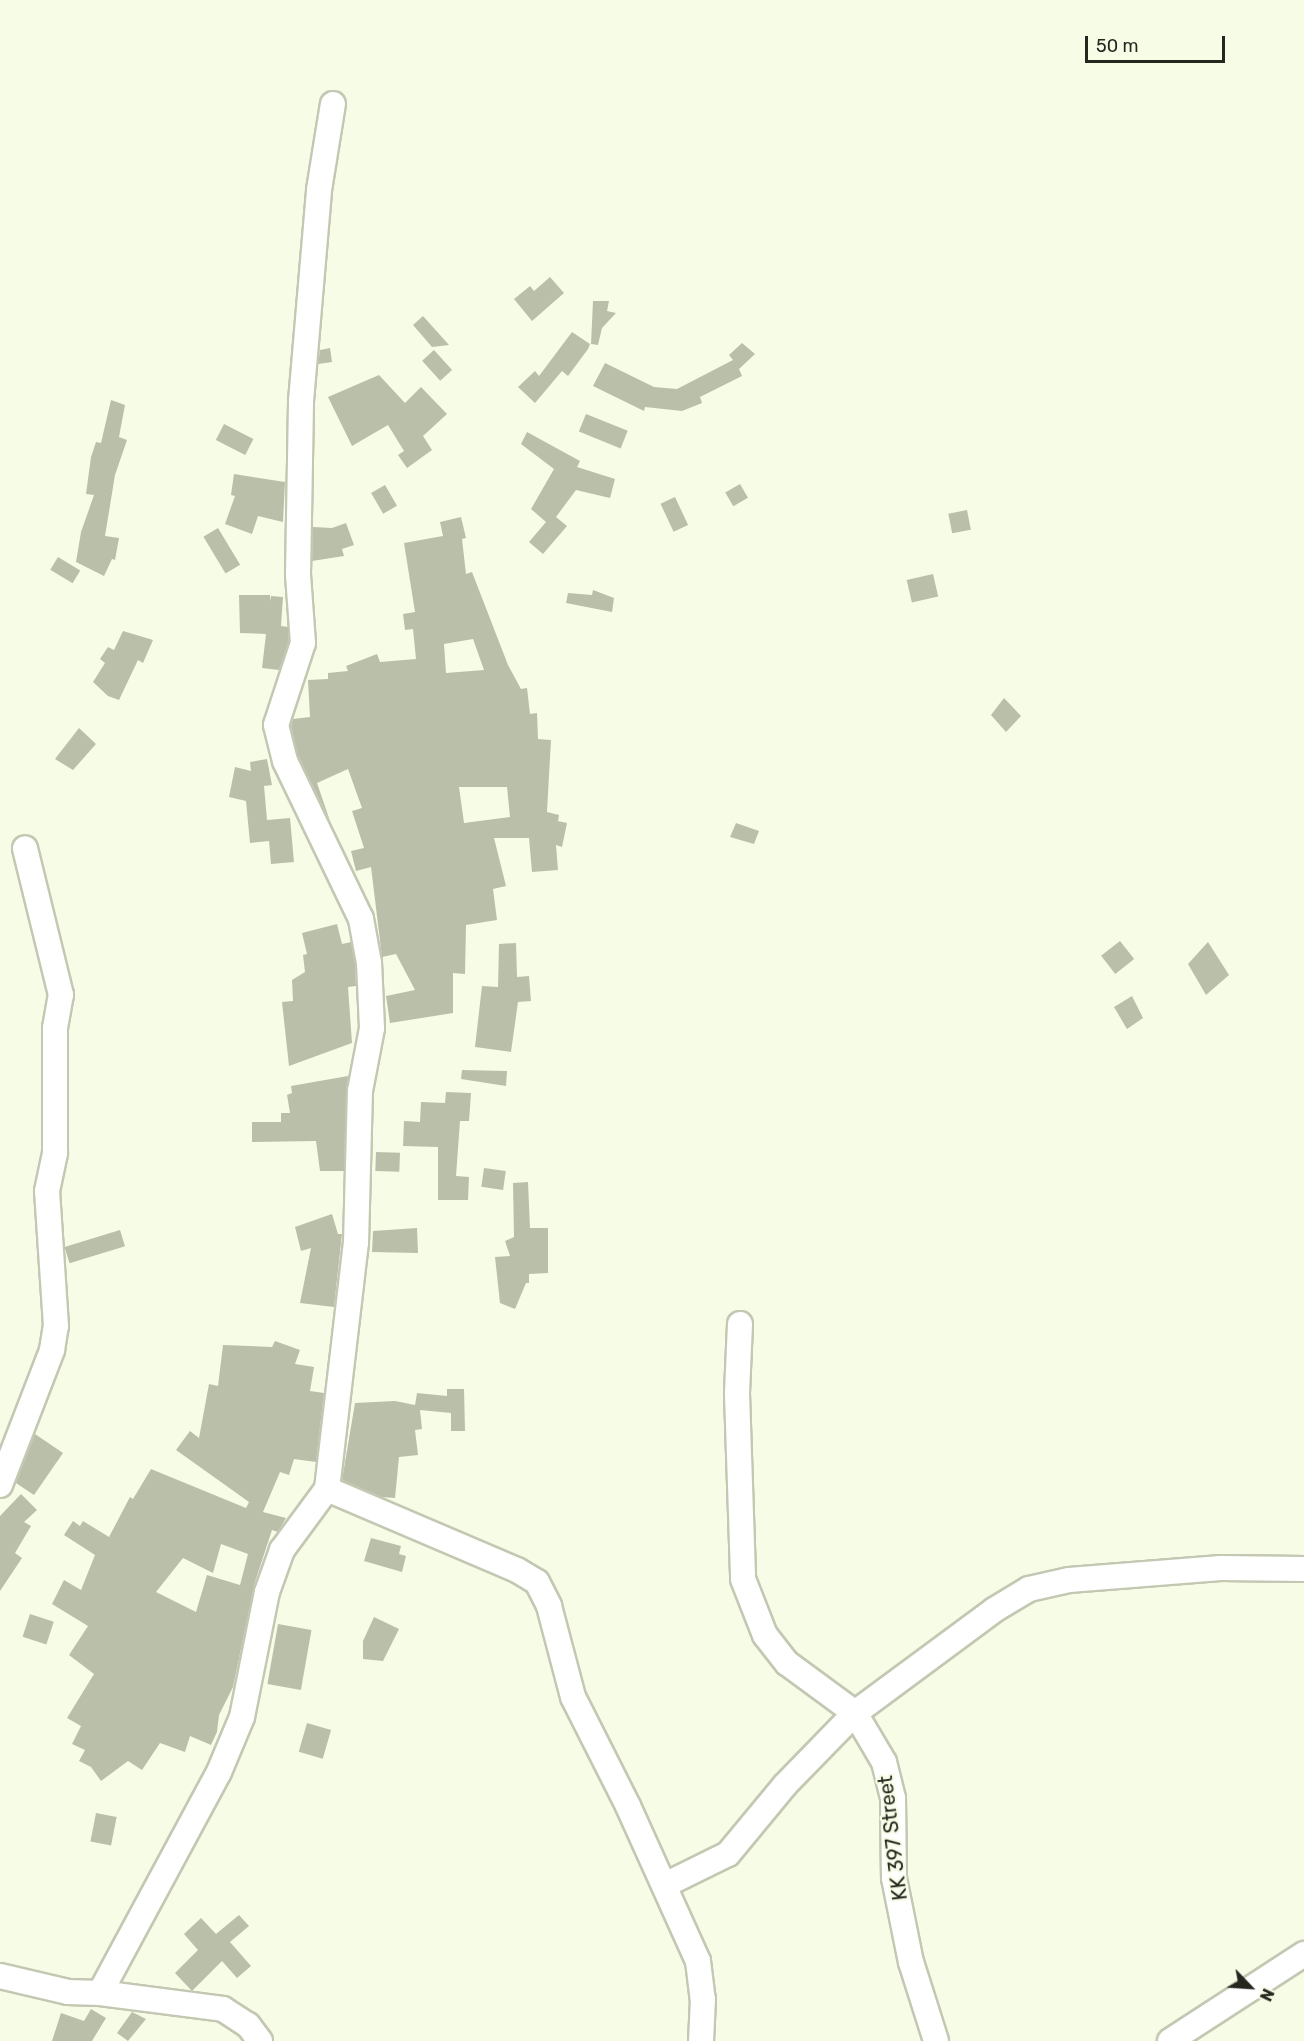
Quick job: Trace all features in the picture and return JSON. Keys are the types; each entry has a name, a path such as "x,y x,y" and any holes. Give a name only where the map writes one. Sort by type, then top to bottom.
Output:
{"street":[{"path":"100,1993 219,1772 242,1717 267,1592 282,1550 327,1489 356,1243 360,1091 372,1028 369,963 361,919 285,761 276,725 303,642 298,575 302,401 320,190 333,104"},
{"path":"0,1485 52,1350 56,1326 47,1191 55,1153 55,1028 61,995 25,848"},
{"name":"KK 397 Street","path":"740,1324 737,1394 743,1579 765,1635 787,1664 855,1713 884,1762 893,1798 894,1878 911,1962 936,2041"},
{"path":"327,1489 518,1570 537,1582 549,1606 573,1697 665,1885 698,1961 703,1999 701,2041"},
{"path":"665,1885 728,1854 785,1785 855,1713 994,1610 1029,1589 1069,1580 1221,1568 1304,1569"},
{"path":"1170,2041 1304,1954"},
{"path":"0,1976 68,1992 100,1993 223,2009 248,2025 260,2041"}],"building":[{"path":"550,277 564,293 532,321 514,299 530,286 534,291"},
{"path":"593,301 609,301 607,311 616,313 602,328 598,345 591,344"},
{"path":"423,316 449,345 432,347 413,325"},
{"path":"572,332 590,344 588,349 568,376 562,371 535,403 518,387 535,371 539,376"},
{"path":"742,343 755,354 739,369 742,376 700,397 702,403 682,411 645,407 644,411 593,386 605,363 654,387 677,389 733,360 729,355"},
{"path":"330,348 332,362 318,364 320,350"},
{"path":"434,350 452,370 440,381 422,361"},
{"path":"379,375 405,403 421,387 447,414 423,436 432,450 407,468 398,455 404,451 388,425 352,446 328,397"},
{"path":"111,400 125,405 119,437 127,440 115,475 105,536 119,538 115,560 112,559 104,576 76,562 81,532 94,495 86,494 91,457 96,442 101,443"},
{"path":"586,414 628,431 621,448 579,432"},
{"path":"224,424 253,439 245,455 216,440"},
{"path":"527,432 580,461 577,467 615,479 610,498 576,490 556,517 567,526 543,554 529,542 546,522 531,509 554,469 521,444"},
{"path":"234,474 285,482 283,522 258,516 252,534 225,524 235,496 231,495"},
{"path":"740,484 748,498 733,506 725,493"},
{"path":"385,485 397,506 383,514 371,493"},
{"path":"675,497 688,525 674,532 660,504"},
{"path":"967,510 971,530 952,533 948,514"},
{"path":"461,517 466,538 462,539 466,574 472,572 508,665 521,689 527,688 530,714 537,713 538,739 551,740 547,812 559,815 558,821 567,823 562,847 556,845 558,870 532,872 529,838 494,838 506,886 493,889 497,920 466,925 465,974 453,973 453,1013 390,1023 386,996 415,990 396,954 382,957 371,867 356,871 351,851 364,848 352,811 362,808 348,769 317,783 330,821 298,756 291,726 293,719 310,717 308,680 328,679 328,673 348,671 346,666 377,654 380,662 416,659 413,629 405,630 403,614 415,612 404,543 443,536 440,522","holes":["473,639 484,670 446,673 444,644","459,787 507,787 510,817 464,823"]},
{"path":"346,523 354,545 342,549 344,556 312,561 313,527 332,528"},
{"path":"218,528 240,565 226,574 203,537"},
{"path":"58,557 80,570 73,583 50,570"},
{"path":"933,574 938,596 912,602 907,580"},
{"path":"593,590 614,598 612,612 566,603 568,593 592,595"},
{"path":"239,595 270,595 270,601 271,596 283,597 281,626 288,627 289,641 279,670 262,668 266,634 240,633"},
{"path":"123,631 153,640 143,663 138,660 119,700 108,696 93,682 105,663 100,659 108,647 114,650"},
{"path":"1004,698 1021,716 1006,732 991,715"},
{"path":"79,728 96,744 73,770 55,759"},
{"path":"267,759 272,785 264,786 267,820 290,818 294,862 271,864 269,841 250,843 246,801 229,797 235,767 251,771 250,762"},
{"path":"736,823 759,831 754,844 730,837"},
{"path":"337,924 342,944 351,942 355,964 356,986 348,987 352,1043 289,1066 282,1002 293,1001 292,980 305,972 303,955 307,954 302,933"},
{"path":"1120,941 1134,959 1115,974 1101,956"},
{"path":"1208,942 1229,975 1206,995 1188,964"},
{"path":"516,943 517,977 529,976 531,1001 518,1002 511,1052 475,1047 482,986 498,987 499,944"},
{"path":"1132,996 1143,1018 1127,1029 1114,1007"},
{"path":"462,1070 507,1071 506,1086 461,1079"},
{"path":"348,1076 344,1171 320,1171 316,1141 252,1142 252,1122 281,1122 281,1113 290,1113 287,1095 292,1093 291,1086"},
{"path":"446,1092 471,1093 469,1121 460,1121 456,1176 469,1177 468,1200 438,1200 438,1147 403,1146 404,1121 420,1122 421,1102 445,1103"},
{"path":"376,1152 400,1153 399,1172 375,1171"},
{"path":"484,1168 506,1171 503,1190 481,1187"},
{"path":"528,1182 530,1228 548,1228 548,1273 529,1274 529,1283 526,1283 515,1309 500,1303 495,1257 510,1256 505,1241 514,1237 513,1183"},
{"path":"332,1214 338,1234 342,1234 334,1307 300,1303 311,1248 301,1251 295,1227"},
{"path":"417,1228 418,1253 372,1252 373,1231"},
{"path":"120,1230 125,1246 70,1263 65,1247"},
{"path":"275,1341 300,1350 295,1364 314,1367 310,1391 324,1393 316,1462 294,1459 289,1475 280,1472 263,1512 286,1518 278,1532 272,1530 255,1582 233,1687 219,1715 217,1732 211,1745 190,1736 185,1752 160,1743 142,1770 128,1761 101,1781 91,1767 79,1761 85,1750 72,1744 81,1726 67,1718 94,1674 69,1655 88,1626 52,1604 64,1580 81,1590 95,1555 64,1535 73,1521 80,1526 83,1521 109,1537 130,1497 133,1499 151,1469 246,1508 249,1502 176,1450 190,1431 199,1438 209,1384 218,1386 223,1345 272,1347","holes":["221,1544 248,1554 240,1585 207,1575 196,1612 156,1592 183,1558 213,1573"]},
{"path":"447,1389 464,1389 465,1431 451,1431 451,1413 420,1410 422,1429 415,1430 418,1455 399,1457 395,1498 381,1497 342,1480 355,1403 395,1401 415,1405 417,1393 447,1396"},
{"path":"35,1434 63,1453 34,1495 16,1483"},
{"path":"21,1494 37,1510 24,1522 31,1526 15,1553 22,1558 0,1591 0,1516"},
{"path":"371,1538 401,1546 399,1554 406,1556 402,1572 364,1561"},
{"path":"30,1614 54,1622 46,1645 23,1637"},
{"path":"374,1617 399,1629 383,1661 363,1659 363,1641"},
{"path":"278,1624 311,1630 301,1690 267,1684"},
{"path":"307,1723 331,1730 323,1759 299,1752"},
{"path":"96,1813 117,1817 111,1845 90,1841"},
{"path":"239,1915 249,1926 230,1942 251,1966 237,1978 222,1961 192,1991 175,1973 198,1950 184,1934 201,1918 216,1934"},
{"path":"91,2009 106,2018 92,2041 52,2041 61,2013 84,2021"},
{"path":"132,2012 146,2019 128,2041 117,2033"}]}
